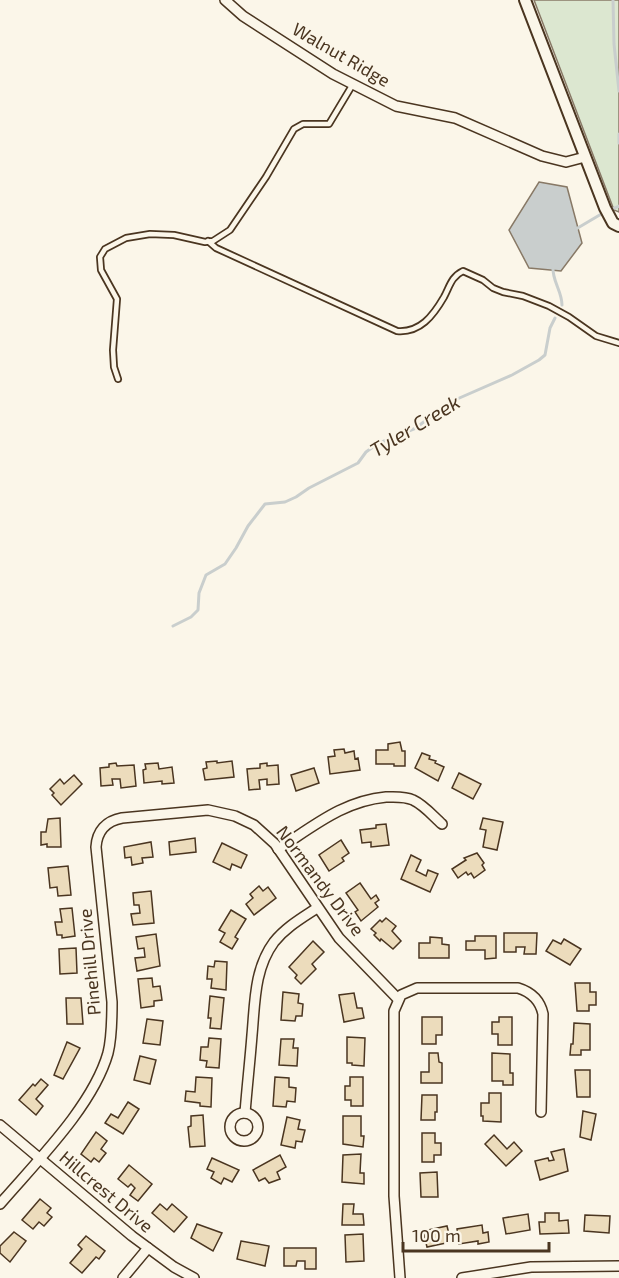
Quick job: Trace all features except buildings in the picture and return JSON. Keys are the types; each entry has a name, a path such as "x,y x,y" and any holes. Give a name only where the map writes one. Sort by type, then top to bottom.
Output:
{"street":[{"name":"Walnut Ridge","path":"225,0 243,16 333,74 396,106 455,118 542,156 566,162 585,157"},
{"path":"525,0 607,212 613,223 619,226"},
{"path":"278,849 333,813 369,799 406,797 416,801 442,824"},
{"name":"Normandy Drive","path":"103,827 111,821 122,818 198,810 219,811 254,825 278,849 339,938 398,999"},
{"name":"Pinehill Drive","path":"0,1204 89,1096 102,1070 110,1044 112,1002 96,847 103,827"},
{"path":"245,1113 256,989 261,967 280,935 294,922 317,908"},
{"path":"400,1278 394,1196 394,1011 398,999 406,991 417,988 518,988 529,992 537,999 543,1014 541,1112"},
{"name":"Hillcrest Drive","path":"0,1125 148,1248 194,1278"},
{"path":"123,1278 148,1248"},
{"path":"462,1278 531,1268 619,1266"},
{"path":"531,1268 532,1278"}],"lane":[{"path":"208,242 230,230 266,177 294,129 303,124 329,124 353,84"},
{"path":"118,379 114,367 113,350 117,299 100,270 100,257 105,249 114,243 126,238 150,234 174,235 208,242 216,248 397,331 407,332 430,319 445,296 455,274 463,271 483,280 493,288 549,306 596,336 619,343"}],"green space":[{"path":"534,0 619,0 619,212 614,210"}],"shaded area":[{"path":"539,182 567,187 582,243 561,271 529,268 509,230"}],"waterway":[{"name":"Tyler Creek","path":"613,0 614,44 619,91"},
{"name":"Tyler Creek","path":"619,134 619,143"},
{"name":"Tyler Creek","path":"610,210 619,206"},
{"name":"Tyler Creek","path":"576,229 603,213"},
{"name":"Tyler Creek","path":"553,267 562,305"},
{"name":"Tyler Creek","path":"173,626 191,617 198,610 199,593 206,575 225,564 248,526 265,504 285,502 296,497 358,463 366,452 377,444 416,428 448,403 512,375 539,360 545,355 550,328 555,318"}]}
